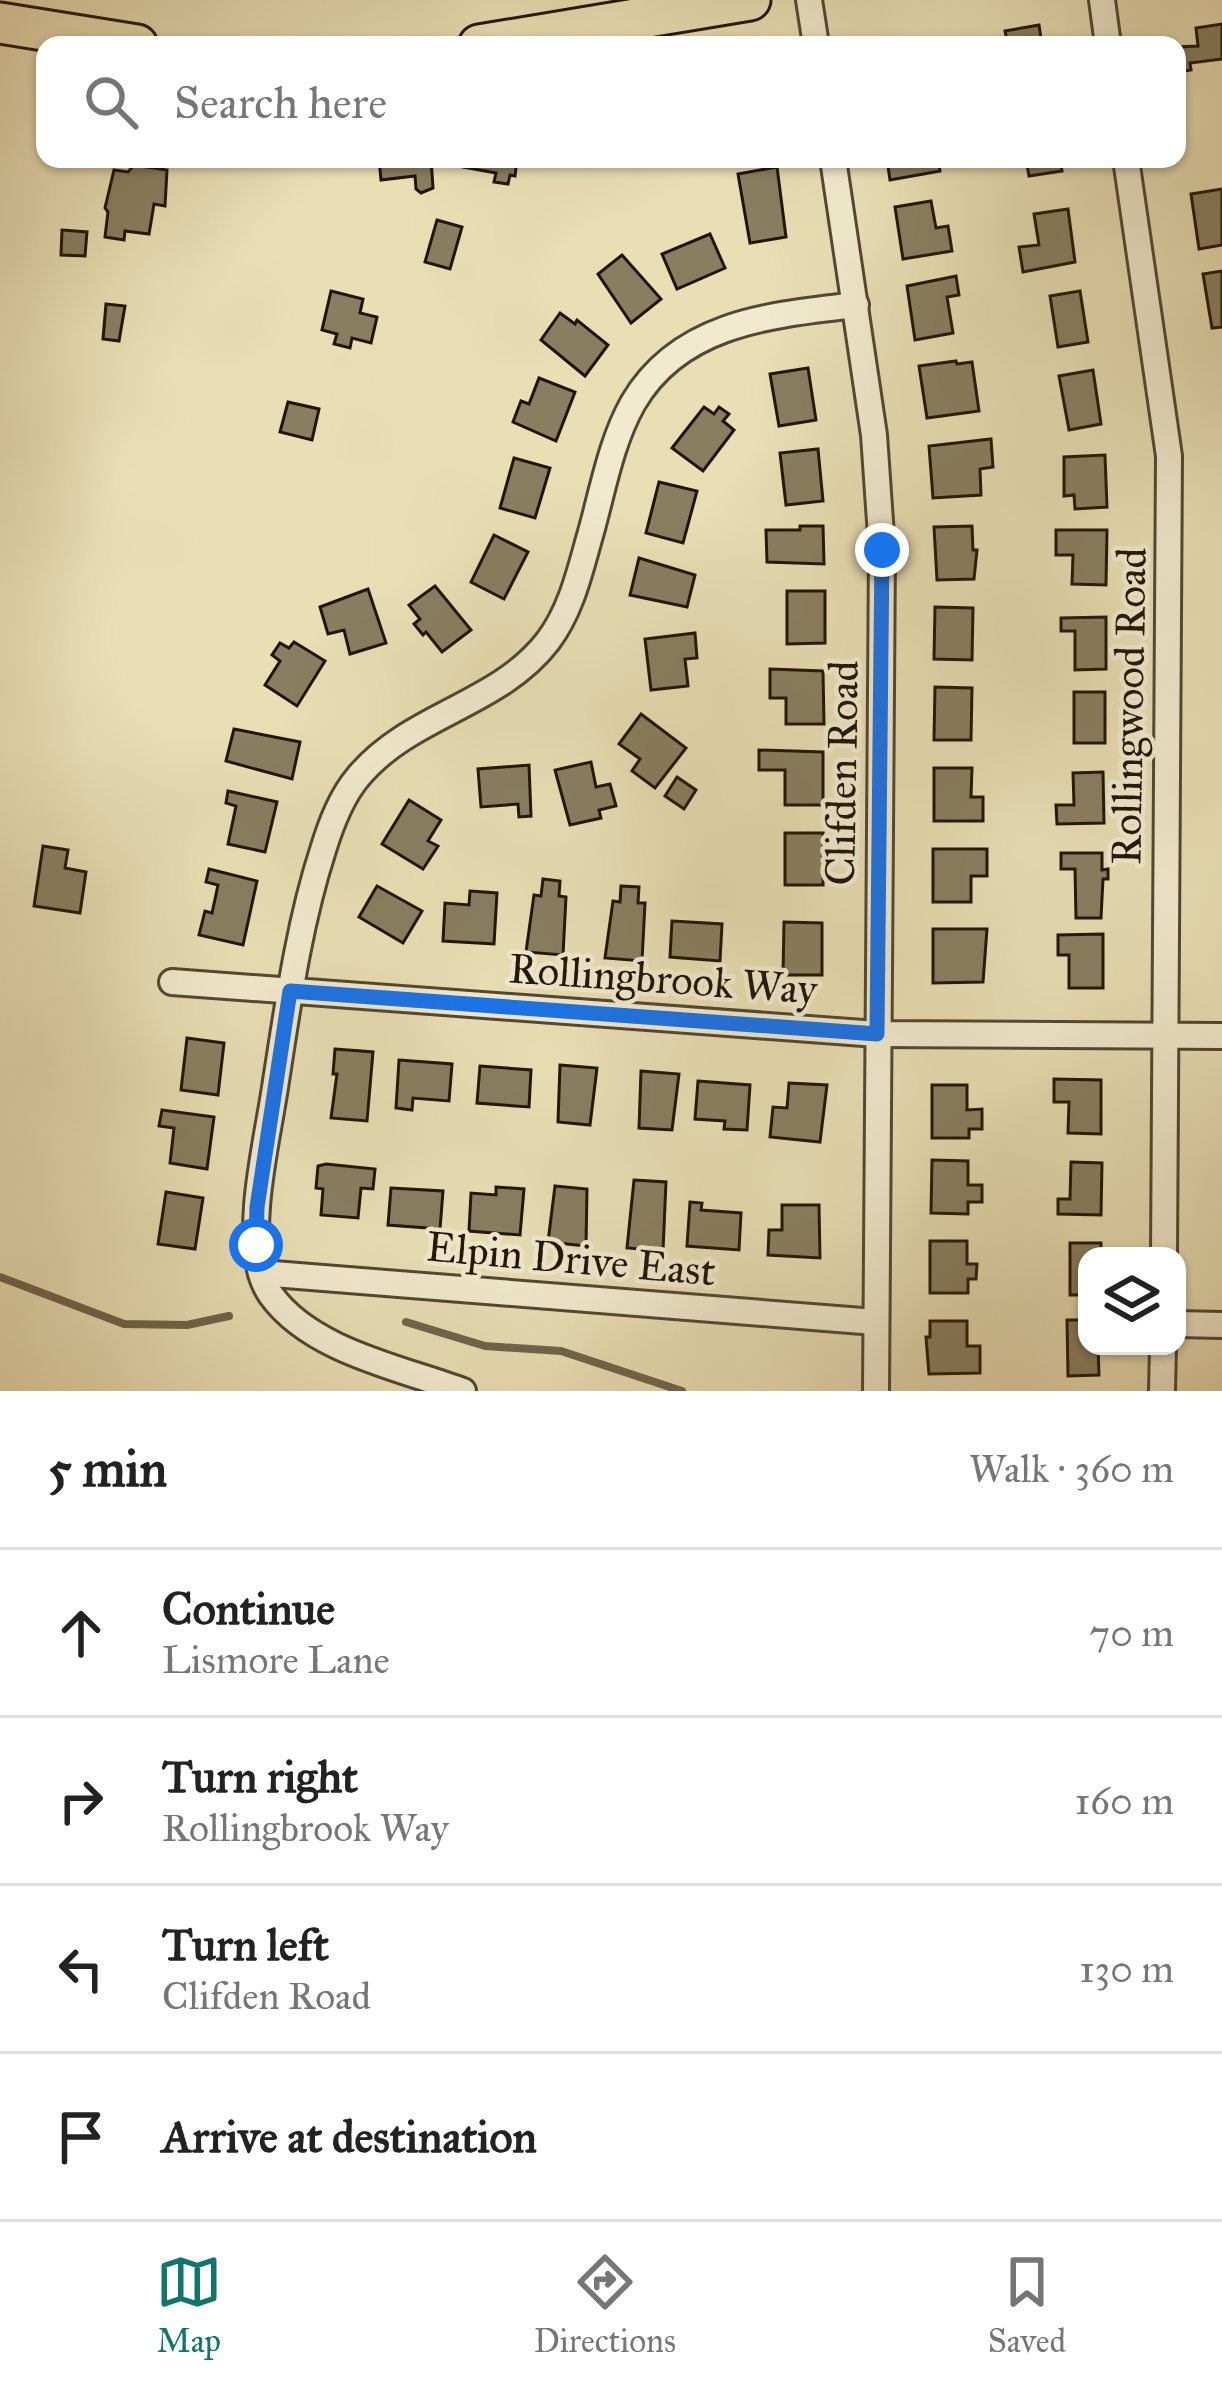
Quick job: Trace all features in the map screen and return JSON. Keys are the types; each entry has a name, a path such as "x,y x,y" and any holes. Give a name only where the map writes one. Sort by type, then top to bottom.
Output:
{"main road":[{"path":"533,36 750,0"},
{"path":"0,23 81,36"}],"street":[{"path":"808,0 814,36"},
{"path":"1102,0 1107,36"},
{"name":"Clifden Road","path":"834,168 874,435 882,550 876,1391"},
{"name":"Rollingwood Road","path":"1127,168 1169,456 1164,1247"},
{"path":"463,1391 310,1330 284,1310 261,1274 257,1207 290,991 322,851 354,781 380,752 417,727 497,688 530,663 551,637 570,604 615,443 654,374 690,344 725,328 770,316 856,305"},
{"name":"Rollingbrook Way","path":"172,982 877,1034 1222,1036"},
{"name":"Elpin Drive East","path":"261,1274 875,1322"},
{"path":"1186,1324 1222,1324"},
{"path":"1162,1391 1163,1355"}],"building":[{"path":"1222,24 1222,59 1190,63 1191,70 1186,71 1186,47 1198,46 1196,28"},
{"path":"1039,25 1041,36 1006,36 1005,31"},
{"path":"131,168 167,170 165,206 154,204 149,234 125,231 124,240 105,237 105,208 114,170"},
{"path":"380,168 432,168 433,188 421,193 415,176 381,180"},
{"path":"468,168 516,168 508,184 494,182 496,173"},
{"path":"777,168 786,237 750,243 738,174"},
{"path":"888,168 940,168 940,171 890,180"},
{"path":"1028,168 1062,168 1062,171 1029,176"},
{"path":"1222,189 1222,245 1199,249 1191,194"},
{"path":"931,201 936,228 948,226 952,251 903,259 895,207"},
{"path":"1068,209 1075,262 1023,272 1019,247 1039,245 1034,214"},
{"path":"437,220 462,227 450,269 425,262"},
{"path":"62,230 87,232 85,256 61,255"},
{"path":"710,234 725,268 677,289 662,254"},
{"path":"622,255 661,299 631,323 598,274"},
{"path":"1222,271 1222,327 1212,328 1203,274"},
{"path":"956,276 959,295 947,297 953,333 915,340 907,286"},
{"path":"331,291 363,299 360,313 377,317 371,343 352,338 350,348 334,344 337,334 322,330"},
{"path":"1080,291 1088,342 1058,347 1050,296"},
{"path":"106,304 125,306 119,341 103,339"},
{"path":"560,313 575,324 577,320 608,345 585,376 541,340"},
{"path":"972,362 979,411 927,418 919,366"},
{"path":"808,368 816,420 779,426 770,374"},
{"path":"1093,370 1101,424 1069,430 1059,376"},
{"path":"539,378 575,392 556,441 513,422 521,401 529,404"},
{"path":"288,402 319,409 312,440 280,432"},
{"path":"704,407 714,414 719,407 729,414 723,421 734,430 703,471 672,448"},
{"path":"991,439 993,467 980,469 981,495 933,498 929,446"},
{"path":"818,449 823,501 786,505 780,453"},
{"path":"1105,455 1107,507 1075,509 1074,495 1064,496 1064,457"},
{"path":"514,458 550,468 535,518 500,508"},
{"path":"659,482 697,491 683,543 646,533"},
{"path":"800,526 823,526 824,564 767,562 766,530 800,530"},
{"path":"972,526 973,550 977,550 974,579 937,580 934,527"},
{"path":"1056,530 1107,530 1106,585 1072,584 1073,555 1056,555"},
{"path":"494,535 528,552 504,599 471,582"},
{"path":"639,558 695,575 687,607 630,595"},
{"path":"435,586 471,630 442,652 414,624 420,619 409,605"},
{"path":"368,589 386,643 350,654 344,630 328,634 320,607"},
{"path":"787,591 825,591 825,643 787,644"},
{"path":"935,607 973,608 972,660 934,659"},
{"path":"1106,617 1106,669 1075,670 1075,631 1061,631 1061,618"},
{"path":"695,633 697,658 685,659 688,686 651,690 645,639"},
{"path":"294,642 325,661 297,706 265,685 280,661 272,655 280,643 289,648"},
{"path":"770,669 823,671 824,724 786,724 786,698 770,698"},
{"path":"935,687 972,688 971,740 934,740"},
{"path":"1074,692 1105,692 1105,743 1074,743"},
{"path":"641,714 686,748 655,788 632,771 640,759 619,744"},
{"path":"234,729 300,742 292,779 226,761"},
{"path":"759,750 823,752 823,805 785,805 785,770 759,770"},
{"path":"591,762 596,787 610,784 616,806 599,810 601,818 570,825 555,770"},
{"path":"529,765 531,816 519,817 518,804 481,807 478,769"},
{"path":"934,768 972,768 971,797 983,797 983,821 934,821"},
{"path":"1103,772 1104,823 1057,824 1056,805 1074,805 1073,773"},
{"path":"677,777 696,790 684,809 665,796"},
{"path":"228,791 277,802 265,852 228,844 236,806 226,803"},
{"path":"409,800 441,820 428,841 438,846 423,869 382,844"},
{"path":"785,833 823,833 823,885 785,885"},
{"path":"43,846 68,850 65,868 86,872 80,913 34,906"},
{"path":"933,849 987,849 987,876 971,876 971,902 933,902"},
{"path":"1061,853 1102,853 1102,870 1108,869 1108,879 1103,879 1101,918 1076,918 1075,869 1061,869"},
{"path":"209,869 257,881 243,945 199,935 205,911 212,913 218,885 206,882"},
{"path":"543,879 560,881 559,896 566,897 563,955 526,952 534,895 541,896"},
{"path":"377,886 422,911 403,943 359,917"},
{"path":"621,886 639,887 638,903 645,903 642,961 605,958 613,901 620,902"},
{"path":"470,891 497,893 494,944 443,941 445,903 469,905"},
{"path":"672,921 722,924 720,961 670,957"},
{"path":"784,922 822,923 822,975 783,975"},
{"path":"933,929 987,929 983,982 933,983"},
{"path":"1103,934 1103,988 1069,988 1069,955 1058,955 1058,935"},
{"path":"187,1038 224,1043 218,1095 181,1090"},
{"path":"335,1049 373,1052 367,1121 331,1118"},
{"path":"399,1060 452,1064 449,1101 413,1098 412,1110 396,1108"},
{"path":"560,1065 597,1068 590,1125 558,1122"},
{"path":"480,1066 531,1070 529,1107 477,1103"},
{"path":"641,1071 679,1074 672,1130 639,1128"},
{"path":"1054,1079 1101,1080 1101,1134 1068,1133 1069,1102 1054,1102"},
{"path":"698,1081 750,1085 747,1130 724,1129 725,1121 695,1119"},
{"path":"789,1083 827,1085 820,1142 770,1137 773,1107 787,1108"},
{"path":"932,1085 967,1085 967,1110 982,1109 982,1129 969,1129 969,1138 932,1138"},
{"path":"162,1110 214,1117 207,1169 170,1163 174,1128 159,1126"},
{"path":"932,1160 968,1161 968,1185 982,1185 982,1202 968,1202 968,1214 931,1213"},
{"path":"1071,1162 1102,1163 1101,1215 1058,1214 1058,1199 1070,1199"},
{"path":"318,1166 375,1169 373,1189 361,1188 358,1218 321,1215"},
{"path":"634,1180 666,1182 663,1251 627,1248"},
{"path":"555,1186 587,1189 586,1246 548,1242"},
{"path":"496,1187 524,1189 520,1235 469,1231 471,1193 496,1195"},
{"path":"391,1188 443,1191 440,1229 388,1225"},
{"path":"166,1192 203,1198 195,1249 158,1244"},
{"path":"690,1202 702,1203 701,1210 741,1213 739,1250 687,1246"},
{"path":"782,1205 819,1205 820,1258 768,1255 769,1230 782,1230"},
{"path":"930,1241 967,1241 967,1264 977,1264 976,1279 968,1279 968,1293 930,1293"},
{"path":"1070,1243 1101,1243 1101,1247 1078,1247 1078,1295 1070,1295"},
{"path":"1067,1320 1078,1320 1078,1355 1098,1355 1099,1375 1068,1376"},
{"path":"930,1321 967,1321 967,1346 980,1346 980,1373 929,1374 926,1337 930,1337"}],"waterway":[{"path":"0,1277 124,1324 187,1325 229,1316"},
{"path":"406,1322 485,1346 561,1351 682,1391"}],"route":[{"path":"256,1245 257,1207 290,991 877,1034 882,550"}]}
